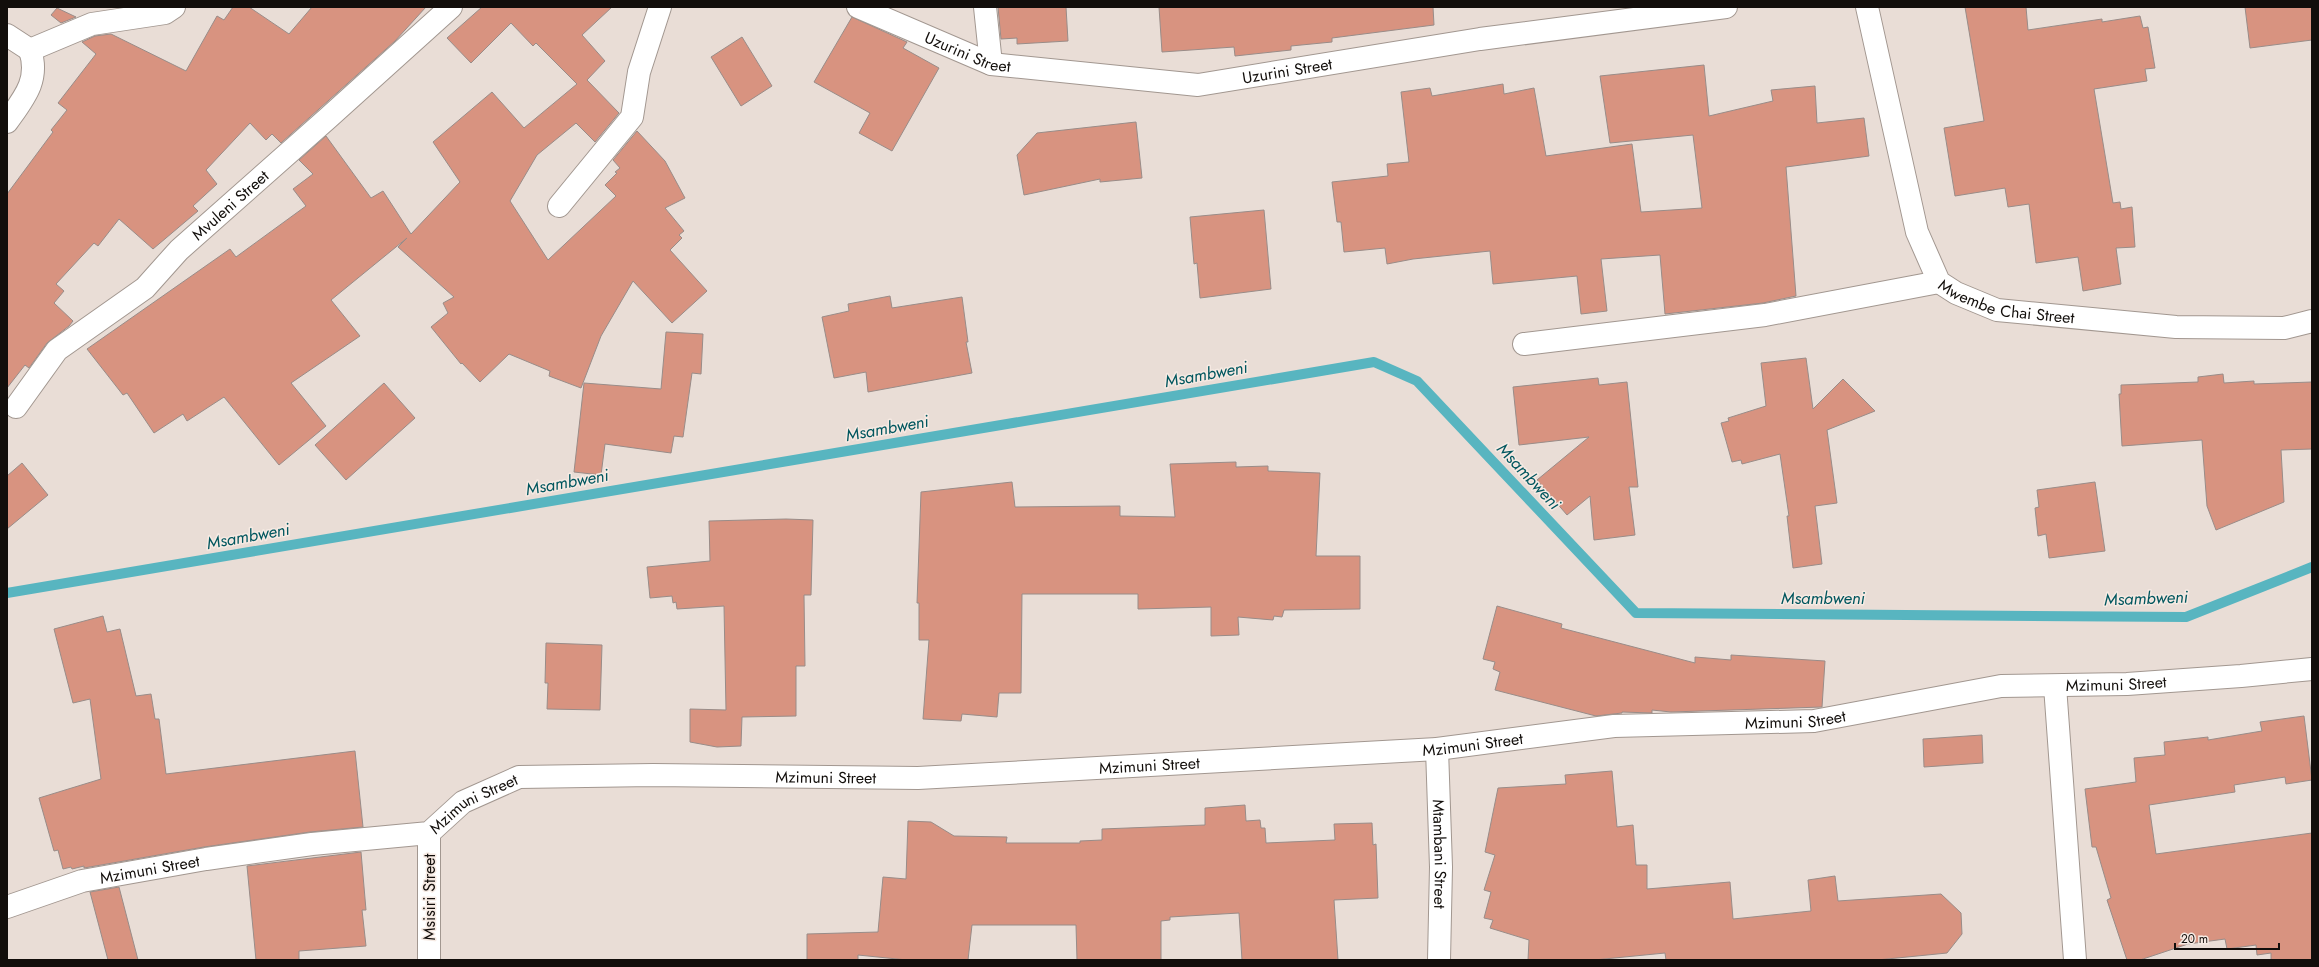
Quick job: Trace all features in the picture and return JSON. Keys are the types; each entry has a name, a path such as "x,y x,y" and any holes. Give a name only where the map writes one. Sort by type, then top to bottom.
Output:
{"street":[{"path":"30,50 92,24 165,13 174,7"},
{"name":"Mvuleni Street","path":"16,407 57,350 145,288 179,250 451,7"},
{"path":"559,206 632,117 639,72 660,7"},
{"name":"Uzurini Street","path":"858,7 991,64 1198,85 1480,39 1726,7"},
{"path":"985,7 991,64"},
{"name":"Mwembe Chai Street","path":"1867,7 1917,232 1938,282 1956,294 1997,310 2176,327 2284,328 2312,321"},
{"path":"7,34 30,50 35,64 33,80 7,122"},
{"path":"1524,344 1765,315 1938,282"},
{"name":"Mzimuni Street","path":"7,907 82,881 206,859 312,844 429,833 463,802 519,777 654,775 918,778 1437,749 1614,726 1814,721 2001,686 2127,684 2233,677 2312,669"},
{"path":"2055,686 2075,960"},
{"name":"Mtambani Street","path":"1437,749 1441,867 1439,960"},
{"name":"Msisiri Street","path":"429,833 429,960"}],"building":[{"path":"233,7 249,7 289,34 312,7 426,7 395,41 281,143 272,134 266,140 250,123 206,170 217,184 193,206 198,211 153,249 119,219 98,246 94,243 56,284 64,291 54,303 73,321 69,326 47,343 29,368 25,365 7,388 7,194 53,132 51,130 67,110 58,103 96,54 82,42 95,36 111,34 186,71 217,16 224,20"},
{"path":"482,7 612,7 582,35 605,61 587,80 619,113 595,142 576,123 537,155 510,201 548,260 616,196 605,185 620,168 613,160 637,131 665,161 685,198 665,208 684,231 679,235 682,238 670,250 707,291 672,323 633,281 601,336 581,388 549,376 550,371 509,354 480,382 462,363 461,364 431,327 448,313 443,303 454,297 398,247 407,238 331,300 360,336 291,383 326,426 279,465 224,397 187,421 183,414 154,433 127,393 123,395 87,349 230,249 236,257 306,206 293,189 313,174 299,160 326,136 371,198 383,191 411,234 460,182 433,142 492,92 524,128 577,84 536,43 533,46 511,23 471,63 447,38"},
{"path":"998,7 1066,7 1068,41 1017,44 1017,38 1001,39"},
{"path":"1159,7 1433,7 1434,25 1332,38 1332,42 1291,46 1291,50 1235,56 1234,47 1162,52"},
{"path":"1965,7 2026,7 2028,30 2102,19 2102,22 2140,16 2143,28 2148,27 2155,68 2145,69 2147,81 2094,89 2113,203 2120,202 2121,209 2132,207 2135,247 2116,248 2121,284 2083,291 2078,257 2036,263 2029,204 2008,207 2005,188 1955,196 1944,128 1984,121"},
{"path":"2245,7 2312,7 2312,40 2250,48"},
{"path":"57,8 76,17 61,23 51,15"},
{"path":"852,17 907,42 903,48 939,68 892,151 859,133 870,113 814,82"},
{"path":"742,37 772,86 741,106 711,57"},
{"path":"1704,65 1709,116 1773,101 1771,90 1815,86 1817,123 1864,118 1869,156 1786,167 1796,296 1763,303 1665,314 1660,255 1601,259 1607,311 1581,314 1577,276 1493,284 1490,251 1413,259 1387,264 1385,248 1344,252 1341,222 1337,222 1332,182 1388,176 1387,164 1409,162 1401,92 1430,88 1432,96 1503,84 1504,94 1534,88 1546,156 1632,144 1641,212 1702,208 1693,135 1610,143 1600,76"},
{"path":"1136,122 1142,178 1100,182 1100,179 1024,195 1017,155 1037,133"},
{"path":"1264,210 1271,289 1200,298 1197,263 1194,264 1190,217"},
{"path":"890,296 892,308 962,297 968,342 966,342 972,373 868,392 866,372 834,378 822,317 849,311 848,304"},
{"path":"666,332 703,334 701,374 692,373 683,437 674,436 671,453 605,444 601,475 574,472 584,383 661,389"},
{"path":"1806,358 1813,409 1843,379 1875,411 1827,430 1837,503 1815,506 1822,564 1793,568 1787,516 1789,516 1780,454 1742,464 1741,460 1732,462 1721,423 1729,421 1728,418 1766,406 1761,363"},
{"path":"2223,374 2224,383 2254,381 2254,384 2312,382 2312,449 2281,450 2284,502 2216,530 2207,506 2202,440 2122,446 2119,394 2121,394 2121,385 2198,382 2198,377"},
{"path":"1598,378 1599,385 1627,382 1638,487 1629,487 1635,535 1594,540 1590,496 1567,515 1537,480 1589,437 1519,445 1513,387"},
{"path":"384,383 415,418 346,480 315,445"},
{"path":"1236,462 1236,467 1268,466 1268,471 1320,473 1316,556 1360,556 1360,609 1284,610 1282,617 1274,616 1273,620 1238,617 1239,635 1211,636 1211,607 1138,609 1138,594 1022,594 1021,693 999,693 997,717 962,714 961,721 923,719 929,640 919,640 919,603 917,603 921,492 1012,482 1015,507 1120,506 1120,516 1175,517 1170,464"},
{"path":"22,463 48,495 7,529 7,476"},
{"path":"2095,482 2105,551 2049,558 2046,534 2038,536 2035,508 2039,507 2037,490"},
{"path":"786,519 813,520 811,595 804,595 805,666 796,666 796,716 742,717 741,746 717,747 690,742 690,709 726,710 724,606 677,609 676,602 673,603 672,596 650,598 647,567 710,561 709,521"},
{"path":"1497,606 1562,624 1561,628 1695,663 1695,657 1731,660 1731,655 1825,661 1822,707 1671,712 1652,710 1652,713 1622,712 1596,716 1495,690 1500,672 1493,669 1495,662 1483,659"},
{"path":"103,616 107,632 120,629 136,696 151,694 155,719 159,719 166,774 355,751 363,827 310,832 204,847 84,868 84,866 72,869 71,867 63,869 58,850 54,851 39,798 101,779 90,699 73,703 54,629"},
{"path":"546,643 602,645 600,710 547,709 548,683 545,683"},
{"path":"2304,716 2312,780 2286,784 2285,777 2234,785 2235,792 2149,805 2156,854 2312,833 2312,960 2271,960 2271,953 2257,955 2256,945 2227,949 2225,939 2188,944 2140,960 2127,960 2107,900 2111,898 2096,847 2092,847 2085,789 2136,782 2134,758 2165,755 2164,742 2208,737 2208,740 2262,731 2260,722"},
{"path":"1982,735 1983,763 1924,767 1923,739"},
{"path":"1612,771 1617,827 1633,825 1636,865 1647,865 1647,889 1730,882 1733,919 1811,911 1808,880 1835,876 1838,901 1941,894 1961,913 1962,934 1947,953 1877,960 1666,960 1665,953 1594,960 1528,960 1529,940 1490,928 1493,920 1484,918 1491,892 1484,890 1495,855 1485,852 1498,788 1566,784 1565,775"},
{"path":"1245,805 1246,821 1260,820 1261,828 1265,828 1266,843 1335,840 1334,824 1372,823 1373,845 1376,844 1378,898 1334,900 1338,960 1242,960 1239,913 1170,917 1170,920 1161,921 1161,960 1077,960 1076,925 972,925 968,960 907,960 858,955 858,960 807,960 807,934 878,932 883,877 906,879 908,821 931,822 954,836 1007,837 1006,843 1080,843 1080,841 1102,840 1102,829 1205,825 1205,808"},
{"path":"361,852 366,910 362,910 366,946 299,951 299,960 256,960 247,866"},
{"path":"119,887 138,960 108,960 90,892"}],"waterway":[{"name":"Msambweni","path":"7,593 1374,362 1417,381 1636,613 2186,617 2312,567"}]}
